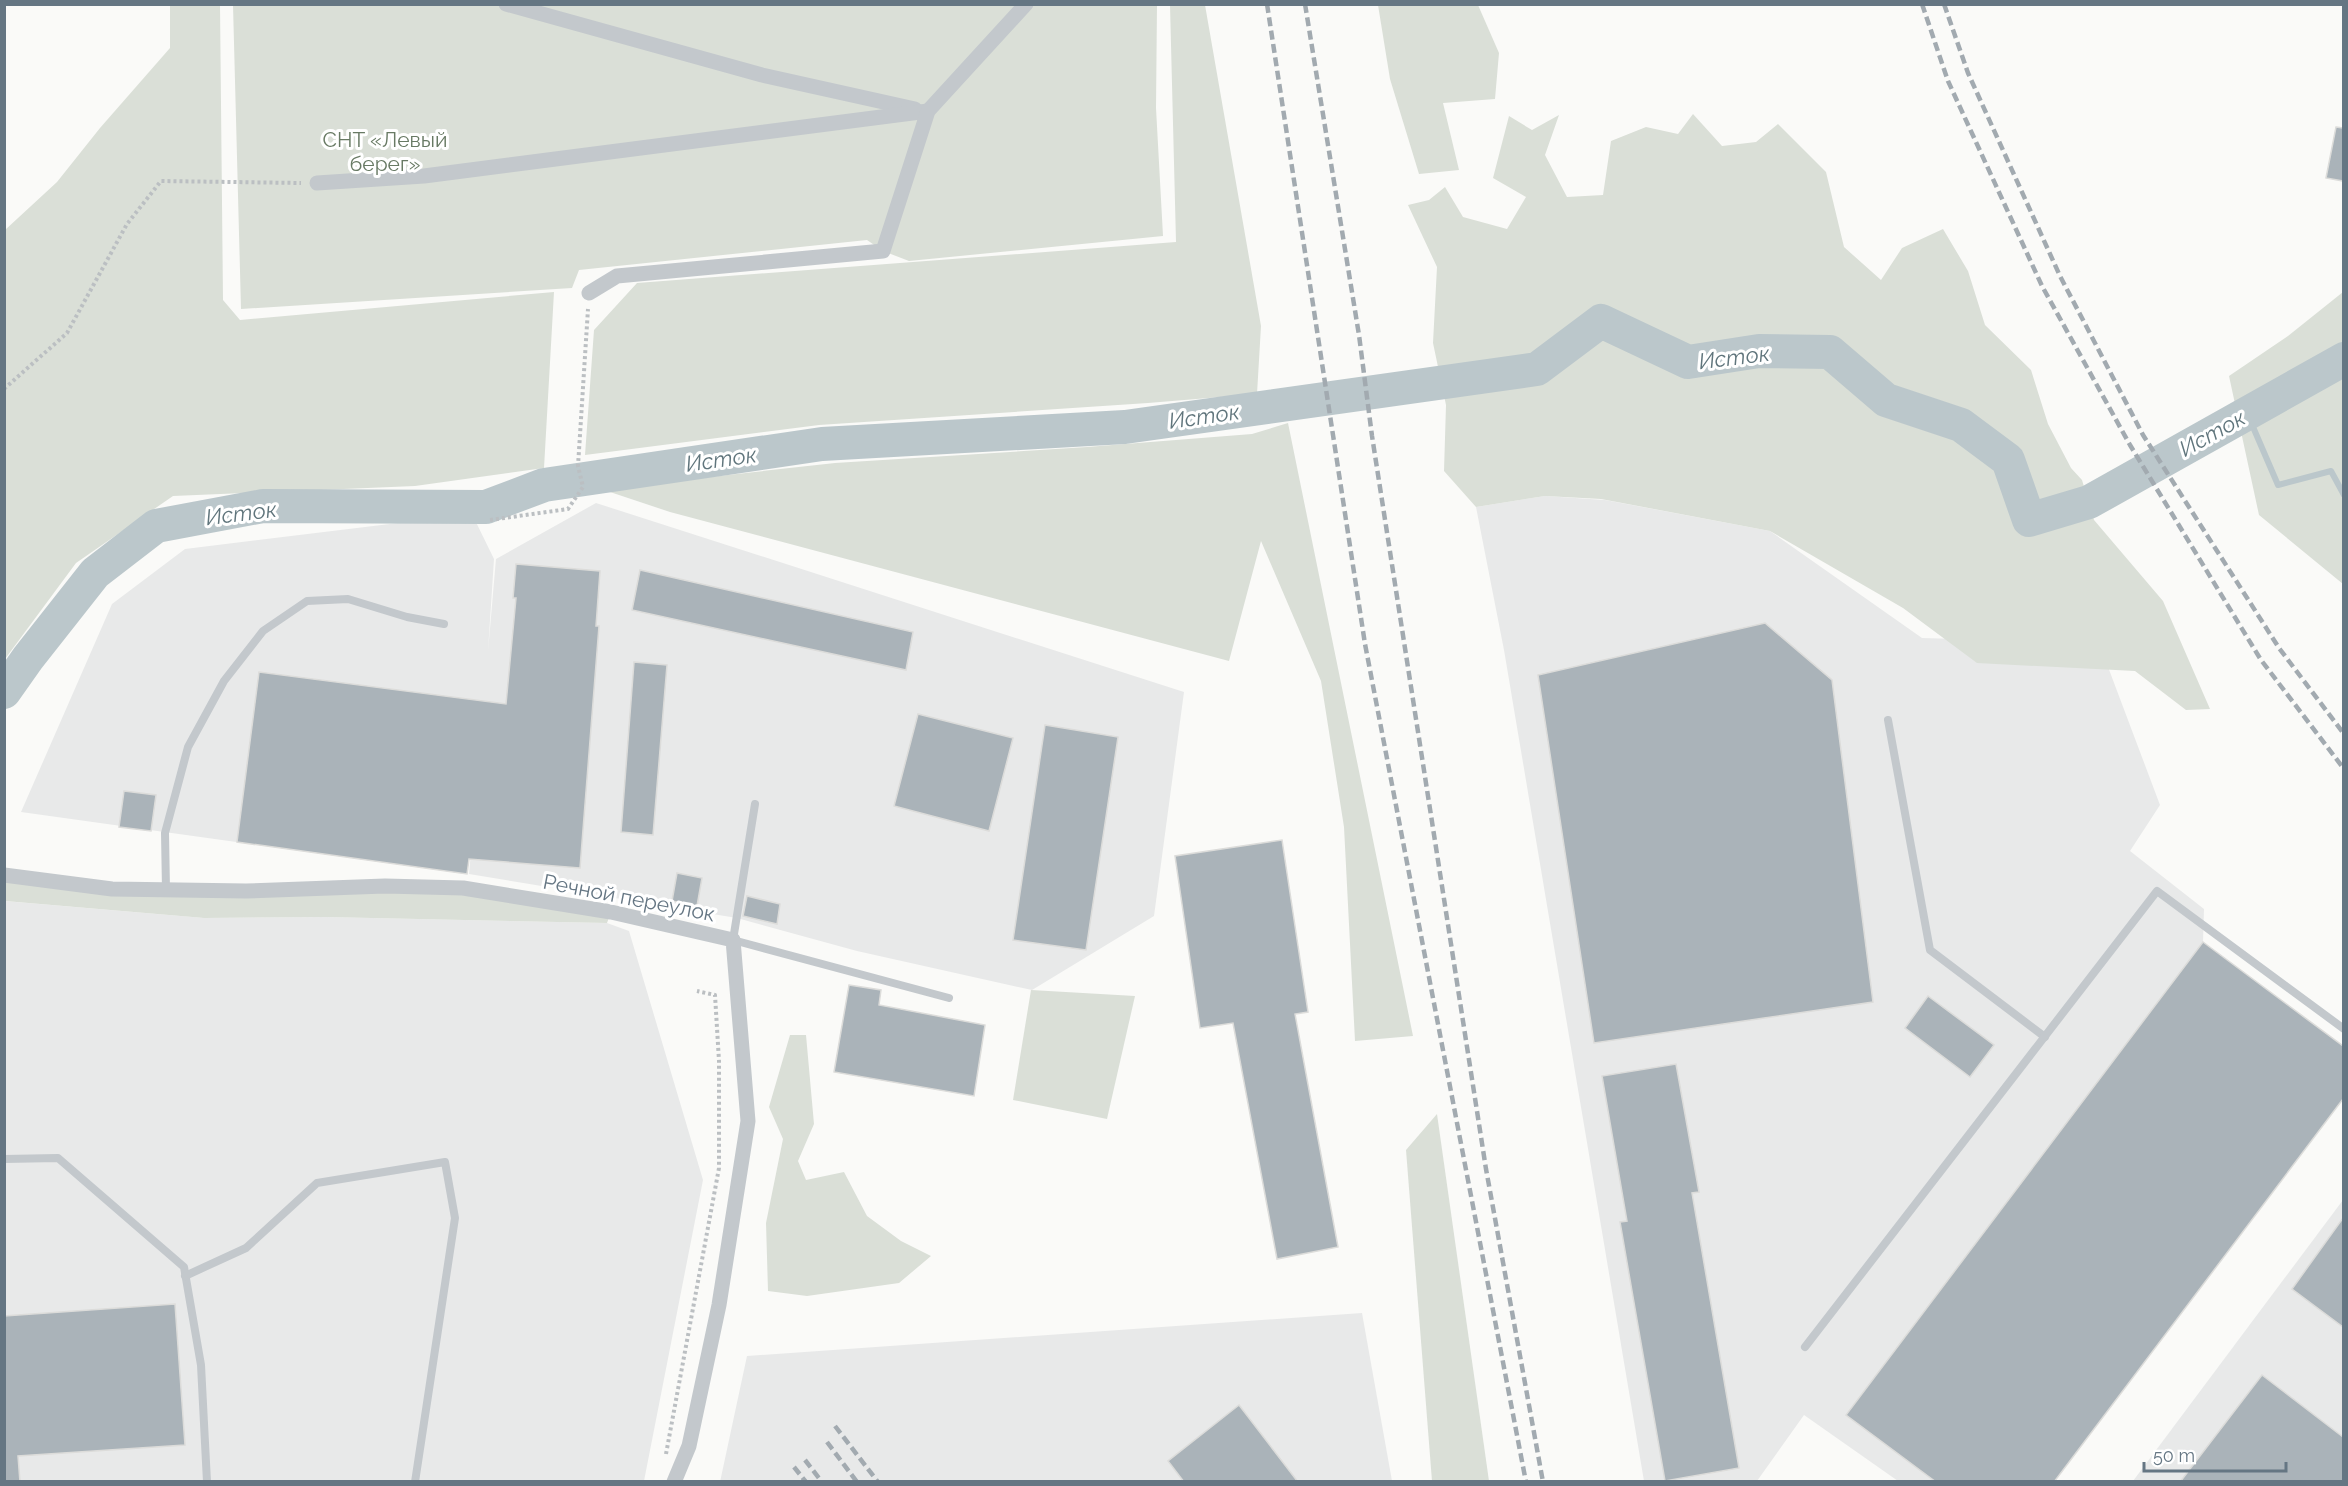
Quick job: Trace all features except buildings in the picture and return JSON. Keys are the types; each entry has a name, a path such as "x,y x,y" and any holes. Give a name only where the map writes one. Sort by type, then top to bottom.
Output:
{"street":[{"path":"506,4 762,75 928,111"},
{"path":"589,293 617,276 883,251 928,111 1026,4"},
{"path":"317,183 424,176 928,111"},
{"name":"Речной переулок","path":"4,875 112,889 246,891 385,886 462,888 611,912 733,940 748,1120 719,1305 689,1446 674,1482"}],"lane":[{"path":"166,890 165,833 188,747 224,681 262,631 307,601 348,599 407,617 444,624"},
{"path":"1888,720 1930,950 2045,1037"},
{"path":"755,804 733,940 949,998"},
{"path":"1805,1347 2157,891 2343,1029"},
{"path":"4,1159 58,1158 184,1267 201,1365 207,1482"},
{"path":"185,1276 246,1248 317,1183 445,1162 455,1218 415,1482"}],"path":[{"path":"4,389 67,333 127,224 161,181 317,183"},
{"path":"490,520 568,509 583,487 579,466 589,293"},
{"path":"665,1458 719,1168 719,1061 716,995 697,991"}],"shaded area":[{"path":"1545,496 1605,500 1770,531 1922,638 2099,643 2160,805 2130,851 2204,909 2203,942 2343,1046 2343,1099 2054,1481 1898,1481 1804,1415 1757,1481 1644,1481 1504,650 1476,507"},
{"path":"596,503 1184,692 1154,916 1032,990 857,951 737,918 469,874 479,763 467,874 21,812 112,604 185,549 472,514 494,559 488,651 496,559"},
{"path":"4,901 204,918 326,917 607,923 629,931 703,1180 644,1481 5,1481"},
{"path":"2343,1200 2343,1481 2133,1481"},
{"path":"1362,1313 1392,1481 720,1482 747,1356"}],"green space":[{"path":"170,5 220,5 223,300 240,320 554,292 544,468 415,486 173,496 76,563 5,659 5,230 57,182 100,128 170,48"},
{"name":"СНТ «Левый берег»","path":"233,5 1157,5 1156,108 1163,236 909,261 883,251 867,240 579,270 572,288 241,309"},
{"path":"1170,5 1205,5 1261,326 1257,394 819,425 585,455 594,330 637,283 1176,242"},
{"path":"1378,5 1478,5 1499,53 1495,99 1443,103 1459,170 1419,174 1390,79"},
{"path":"1693,114 1722,146 1756,142 1778,124 1826,172 1844,247 1881,280 1902,248 1943,229 1968,271 1985,325 2031,370 2048,424 2071,468 2082,480 2094,520 2163,601 2210,709 2186,710 2135,671 1977,663 1903,608 1770,531 1601,499 1545,496 1476,507 1444,471 1446,405 1433,343 1437,267 1408,205 1429,200 1445,187 1463,217 1507,229 1526,197 1493,178 1509,116 1532,130 1559,115 1545,155 1567,197 1603,195 1611,141 1646,127 1678,134"},
{"path":"2343,292 2343,584 2259,515 2229,376 2288,336"},
{"path":"1288,423 1413,1036 1355,1041 1344,827 1321,681 1261,541 1229,661 670,512 601,489 835,463 1252,434"},
{"path":"4,882 385,886 611,912 607,923 326,917 204,918 5,901"},
{"path":"1031,990 1135,996 1107,1119 1013,1100"},
{"path":"790,1035 806,1035 814,1124 798,1161 806,1180 844,1172 867,1216 901,1241 931,1256 899,1283 807,1296 768,1291 766,1223 783,1139 769,1107"},
{"path":"1437,1114 1489,1481 1432,1481 1406,1150"}],"waterway":[{"name":"Исток","path":"4,692 95,573 156,526 263,506 486,507 544,485 822,444 1125,427 1537,369 1601,321 1688,362 1759,351 1830,352 1886,400 1961,425 2008,460 2029,520 2089,502 2344,359"},
{"path":"2247,413 2278,485 2331,471 2344,495"}],"railway":[{"path":"1267,4 1365,644 1526,1482"},
{"path":"1305,4 1359,335 1372,436 1486,1169 1543,1482"},
{"path":"1922,4 1948,81 2042,286 2130,445 2261,660 2344,769"},
{"path":"1944,4 1968,73 2060,276 2143,435 2279,648 2344,734"},
{"path":"835,1426 878,1482"},
{"path":"827,1442 857,1482"},
{"path":"805,1460 822,1482"},
{"path":"794,1467 806,1482"}]}
